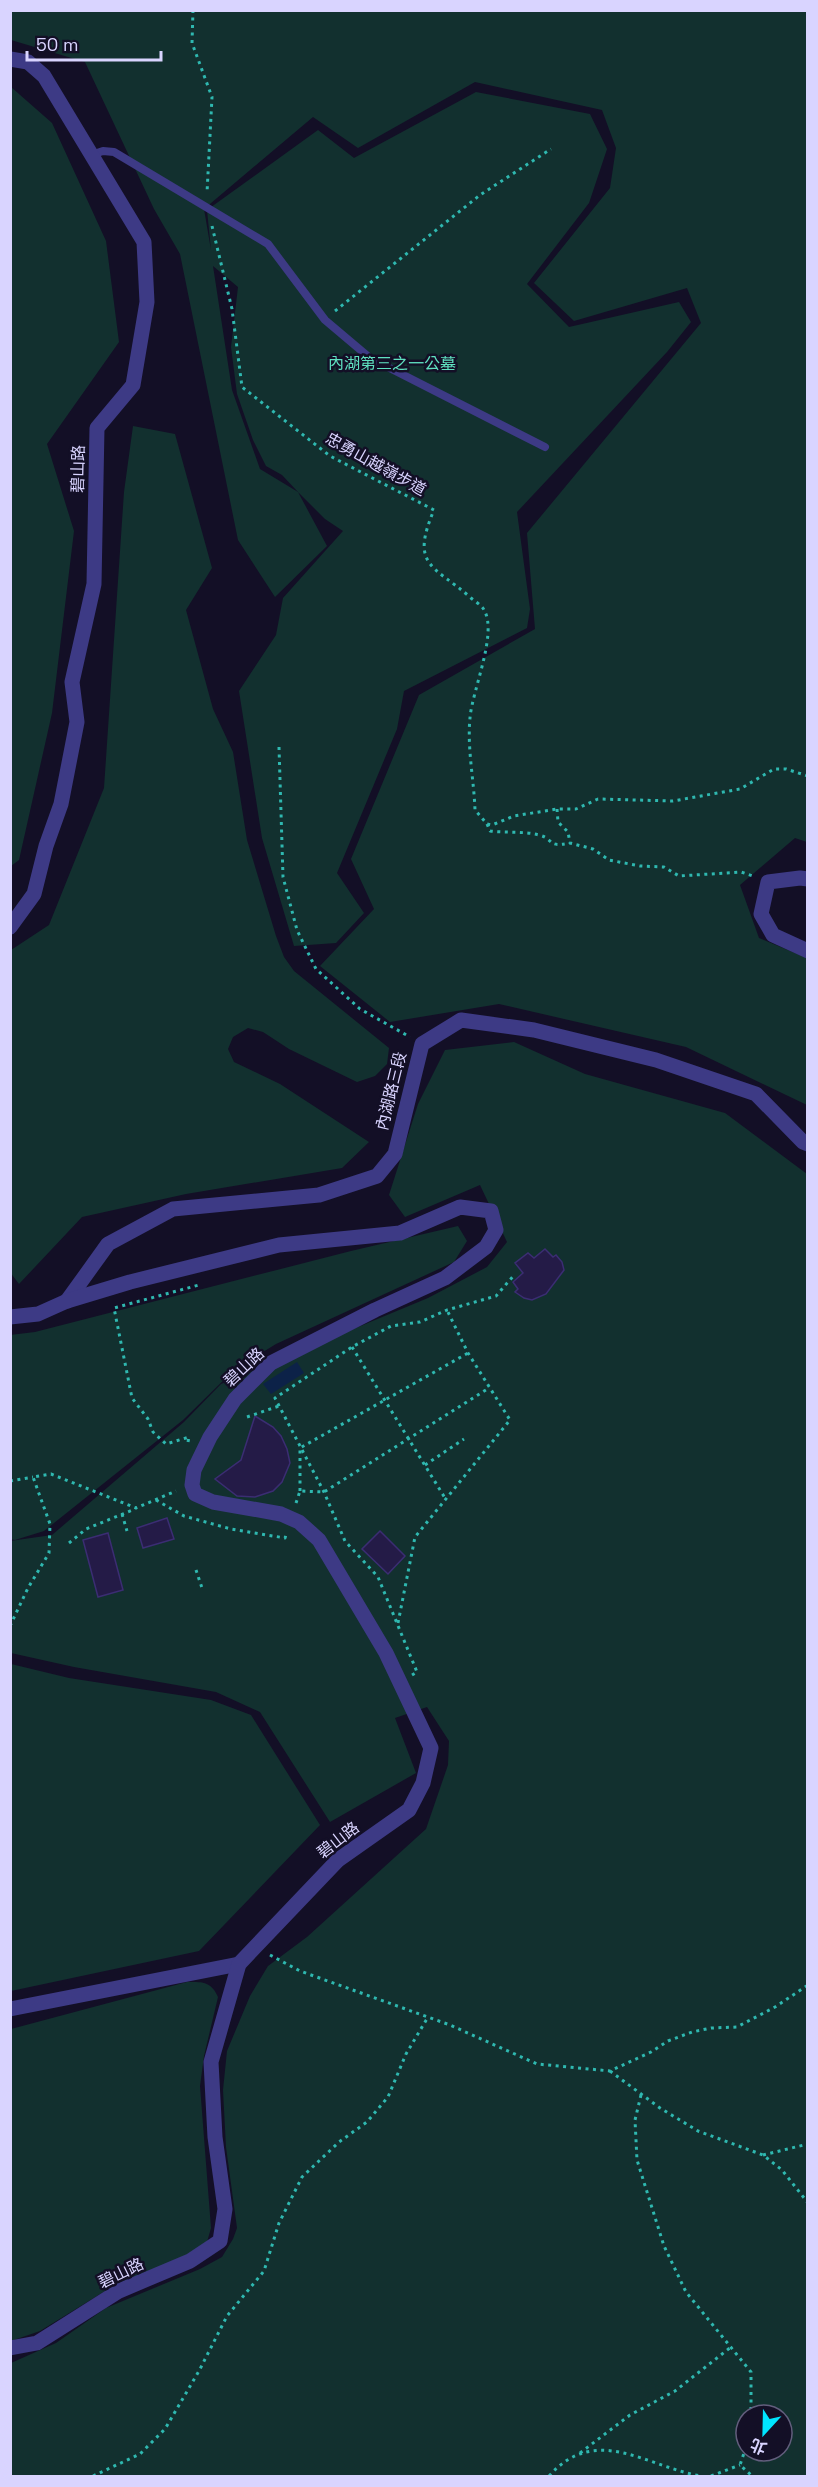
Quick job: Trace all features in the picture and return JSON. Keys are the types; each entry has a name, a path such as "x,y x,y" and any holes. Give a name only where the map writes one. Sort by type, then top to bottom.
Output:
{"street":[{"name":"碧山路","path":"10,59 28,62 44,76 144,242 147,302 133,385 97,428 94,584 72,682 77,722 62,804 46,846 34,894 10,927"},
{"path":"807,879 768,882 761,914 773,935 807,951"},
{"name":"內湖路三段","path":"67,1302 108,1244 172,1209 319,1195 376,1176 395,1154 422,1044 461,1020 534,1030 656,1060 756,1094 807,1144"},
{"name":"碧山路","path":"10,1317 38,1314 67,1302 130,1282 279,1245 400,1233 460,1207 491,1211 496,1230 486,1247 445,1278 375,1310 271,1364 236,1399 202,1453 192,1485 195,1494 213,1502 281,1515 300,1522 319,1540 386,1653 431,1748 423,1783 409,1810 338,1860 239,1964 211,2062 215,2137 225,2209 220,2241 190,2261 119,2291 38,2343 10,2348"},
{"path":"10,2009 239,1964"}],"lane":[{"path":"91,155 103,151 114,152 268,244 324,320 370,358 545,447"}],"path":[{"name":"忠勇山越嶺步道","path":"193,10 192,43 212,97 206,207 232,309 242,387 330,456 435,510 425,532 424,551 429,564 437,573 454,583 484,609 488,631 470,718 475,810 487,824"},
{"path":"324,320 480,195 551,149"},
{"path":"279,747 283,877 297,930 316,969 360,1010 422,1044"},
{"path":"768,882 741,872 679,876 664,867 639,866 609,860 593,849 570,843 551,844 541,835 489,831 487,824 492,825 514,816 557,809 576,809 598,799 673,801 740,789 774,769 786,769 807,776"},
{"path":"557,809 558,822 568,832 570,843"},
{"path":"400,1683 417,1672 378,1577 345,1541 324,1492 275,1398 352,1347 391,1326 420,1322 447,1310 496,1296 515,1274"},
{"path":"187,1448 189,1437 166,1444 159,1438 132,1398 114,1308 199,1284"},
{"path":"398,1625 415,1538 510,1420 468,1353 447,1310"},
{"path":"352,1347 446,1499"},
{"path":"300,1448 468,1353"},
{"path":"300,1491 324,1492 489,1388"},
{"path":"247,1417 279,1406"},
{"path":"425,1465 464,1439"},
{"path":"156,1500 184,1516 231,1529 285,1538 300,1491 300,1448"},
{"path":"10,1481 51,1474 136,1508"},
{"path":"10,1626 28,1588 49,1553 50,1524 33,1477"},
{"path":"69,1544 86,1529 192,1485"},
{"path":"122,1514 127,1531"},
{"path":"196,1570 202,1591"},
{"path":"255,1947 300,1971 428,2017 537,2064 610,2071 651,2052 668,2041 692,2032 711,2028 737,2027 775,2007 807,1985"},
{"path":"93,2476 140,2454 165,2429 199,2371 227,2316 264,2271 279,2223 302,2178 339,2142 368,2122 388,2097 406,2054 428,2017"},
{"path":"610,2071 641,2095 698,2131 763,2155 782,2170 807,2203"},
{"path":"641,2095 634,2120 637,2160 664,2246 686,2292 751,2372 751,2403"},
{"path":"763,2155 807,2144"},
{"path":"549,2476 557,2467 580,2453 630,2415 675,2391 731,2347"},
{"path":"580,2453 615,2450 685,2475 701,2476"},
{"path":"711,2476 740,2465 752,2476"}],"green space":[{"name":"內湖第三之一公墓","path":"10,11 807,11 807,842 795,838 740,885 759,938 807,958 807,1105 686,1047 499,1004 390,1022 320,966 374,909 351,859 419,695 535,629 527,533 701,323 687,288 574,321 534,283 610,188 616,148 602,110 475,82 358,148 313,117 204,209 211,250 207,210 318,130 354,158 476,92 590,114 607,149 589,203 527,284 569,327 679,302 691,322 667,352 517,512 530,609 527,628 404,691 397,729 337,873 364,913 336,943 294,946 262,838 239,691 276,635 283,598 343,531 325,519 298,492 327,546 275,597 238,540 180,254 154,209 85,62 11,40","holes":["213,266 238,287 231,347 237,394 253,440 266,466 282,475 298,492 260,469 232,390"]},
{"path":"11,87 52,123 106,241 119,342 47,444 74,531 52,713 19,860 11,866"},
{"path":"133,426 175,434 212,568 186,610 213,709 233,752 247,840 284,957 294,971 389,1048 387,1064 375,1076 357,1082 289,1049 263,1032 248,1028 233,1037 228,1049 234,1062 280,1084 369,1142 342,1168 186,1194 82,1217 19,1284 10,1272 11,950 49,925 104,788 124,492"},
{"path":"514,1042 585,1074 725,1113 807,1174 807,2476 11,2476 11,2363 56,2343 106,2308 200,2269 222,2257 233,2239 237,2228 226,2147 223,2090 227,2051 250,1996 268,1966 307,1937 426,1829 448,1765 449,1741 427,1707 395,1718 416,1773 330,1822 260,1712 216,1692 74,1667 11,1653 10,1541 52,1535 184,1422 221,1384 428,1298 487,1267 507,1242 480,1185 405,1217 389,1195 418,1104 445,1050"},
{"path":"458,1226 467,1241 454,1262 276,1344 234,1370 183,1420 44,1531 15,1540 10,1539 10,1335 35,1332"},
{"path":"11,1664 69,1678 211,1700 251,1715 320,1825 199,1951 11,1991"},
{"path":"187,1982 209,1985 218,1997 204,2056 200,2086 211,2228 207,2242 196,2251 110,2288 40,2331 11,2341 11,2029"}],"water":[{"path":"297,1362 304,1373 271,1394 263,1384"}],"building":[{"path":"545,1249 553,1257 556,1255 562,1262 564,1270 546,1294 532,1300 524,1298 515,1292 518,1289 513,1282 523,1273 515,1263 528,1253 534,1258"},
{"path":"255,1416 273,1427 281,1436 290,1463 282,1482 273,1491 255,1497 237,1496 215,1479 241,1460"},
{"path":"167,1518 174,1539 143,1548 137,1528"},
{"path":"380,1531 405,1556 388,1574 362,1549"},
{"path":"108,1533 123,1590 98,1597 83,1540"}]}
